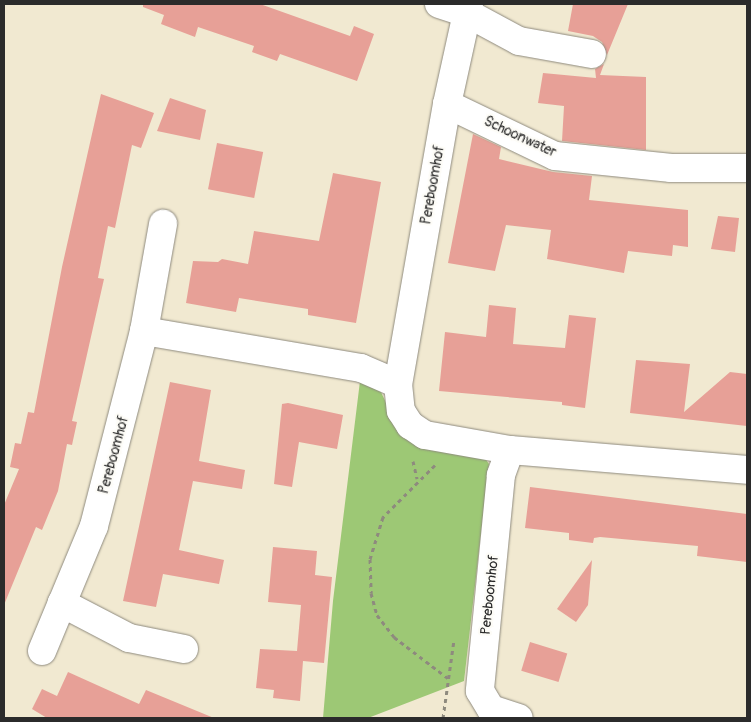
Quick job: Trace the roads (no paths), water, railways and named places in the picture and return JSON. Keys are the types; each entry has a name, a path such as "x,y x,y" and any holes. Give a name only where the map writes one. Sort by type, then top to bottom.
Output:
{"street":[{"path":"439,4 468,8 519,41 592,54"},
{"path":"448,104 468,8"},
{"name":"Schoonwater","path":"448,104 555,156 671,168 747,168"},
{"name":"Pereboomhof","path":"448,104 398,384 401,411 410,425 425,435 510,450 747,470"},
{"name":"Pereboomhof","path":"42,651 94,526 144,331 163,224"},
{"path":"144,331 361,368 398,384"},
{"name":"Pereboomhof","path":"510,450 501,475 480,691 491,709 518,718"},
{"path":"62,603 129,638 184,649"}]}
